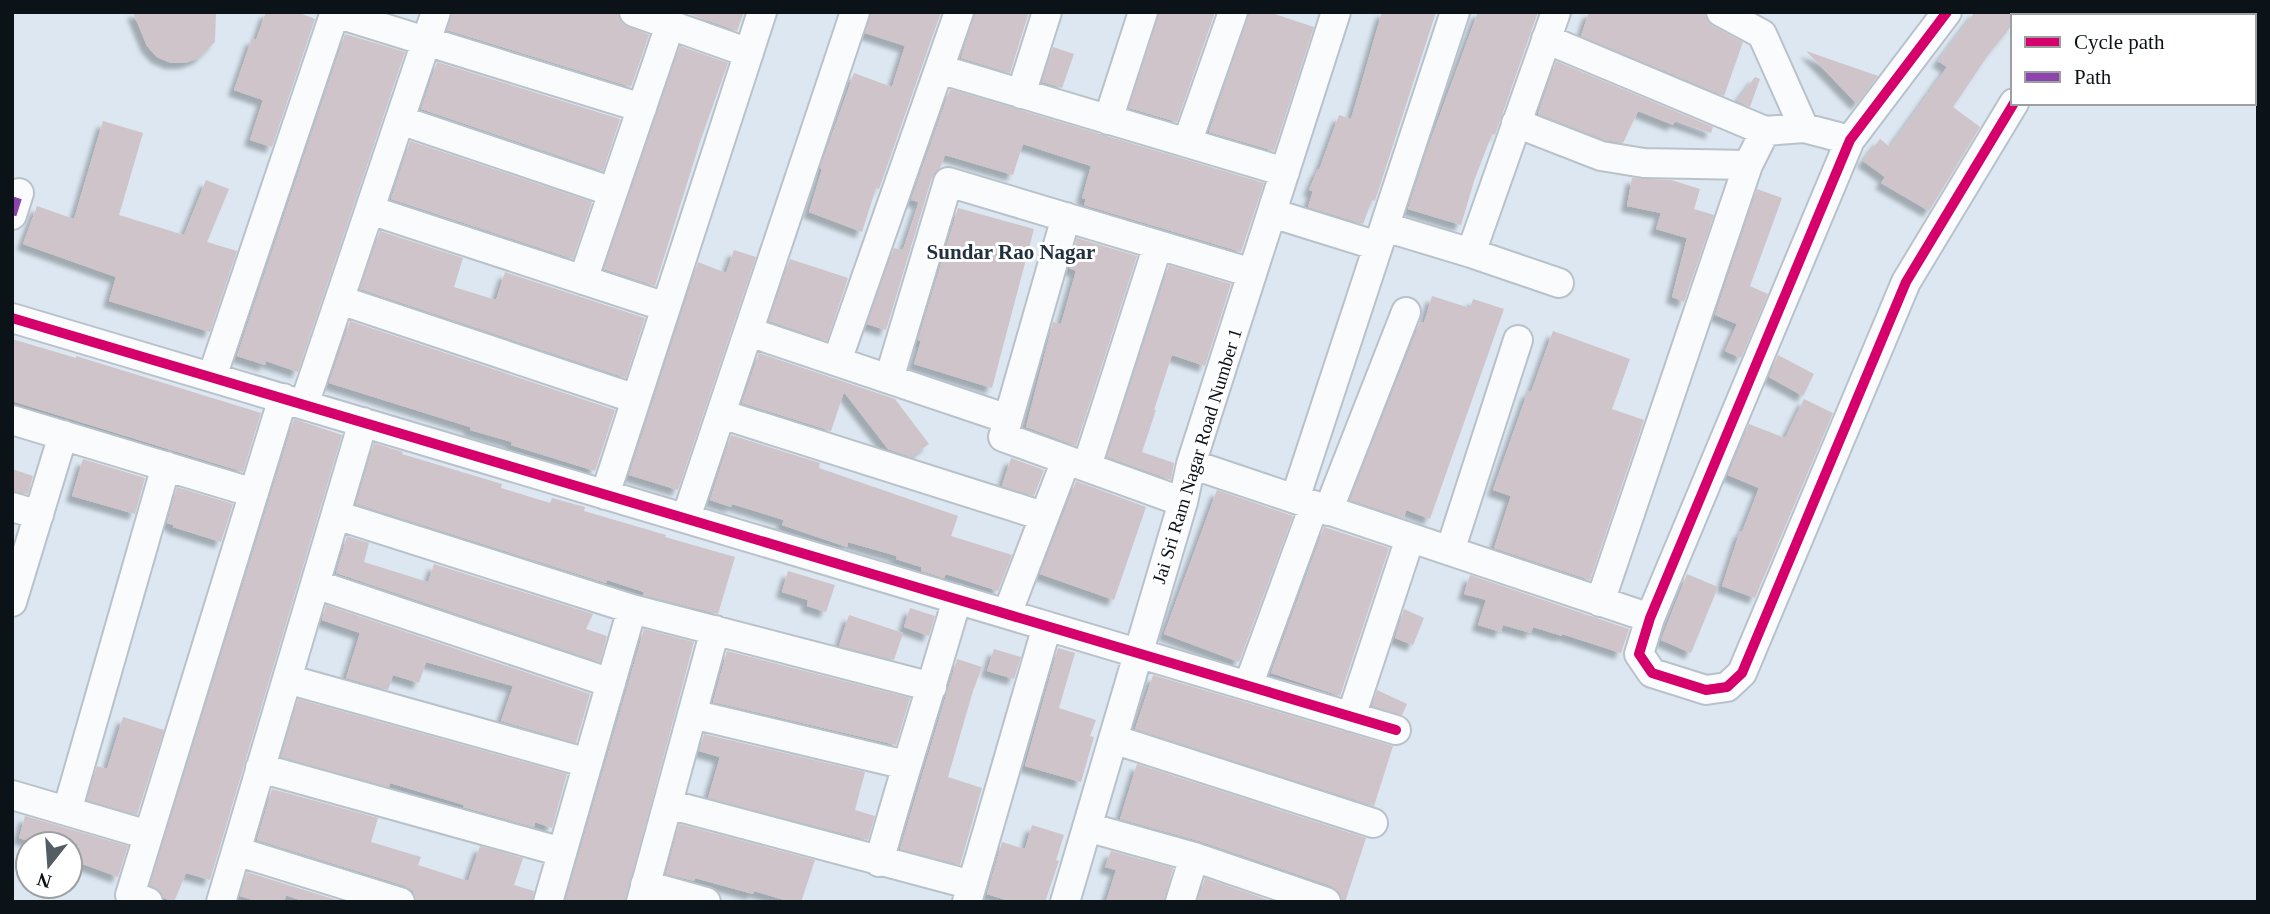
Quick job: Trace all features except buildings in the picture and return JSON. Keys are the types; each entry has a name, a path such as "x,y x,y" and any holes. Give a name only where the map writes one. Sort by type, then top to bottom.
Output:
{"street":[{"path":"148,902 130,895 254,493 340,300 436,12"},
{"path":"634,12 749,53"},
{"path":"605,495 762,12"},
{"path":"686,518 855,12"},
{"path":"837,361 959,12"},
{"path":"1021,94 1047,12"},
{"path":"1108,120 1143,12"},
{"path":"1187,143 1233,12"},
{"name":"Jai Sri Ram Nagar Road Number 1","path":"1065,902 1183,502 1191,464 1336,12"},
{"path":"1248,686 1312,505 1381,236 1455,12"},
{"path":"1471,253 1556,12"},
{"path":"1721,12 1762,34 1804,128"},
{"path":"1947,12 1850,140 1650,618 1639,654 1653,673 1706,691 1727,687 1742,673 1906,282 2013,105"},
{"path":"212,377 335,13 642,108"},
{"path":"583,280 670,25"},
{"path":"1546,39 1765,131 1804,128 1850,140"},
{"path":"939,69 1285,172"},
{"path":"400,120 613,192"},
{"path":"1516,123 1601,156 1644,163 1748,164"},
{"path":"1600,602 1748,164 1765,131"},
{"path":"889,379 948,182 1252,273"},
{"path":"370,210 666,307"},
{"path":"1272,213 1471,253 1559,283"},
{"path":"1066,217 1003,437 1183,502"},
{"path":"1007,614 1043,516 1076,463 1158,245"},
{"path":"340,300 636,399"},
{"path":"1312,505 1406,312"},
{"path":"12,318 1396,730"},
{"path":"748,332 1008,419"},
{"path":"1450,551 1518,340"},
{"path":"721,414 1043,516"},
{"path":"12,420 254,493"},
{"path":"221,902 363,422"},
{"path":"12,602 25,511 63,435"},
{"path":"1191,464 1650,618"},
{"path":"67,811 166,466"},
{"path":"336,514 632,609 932,687"},
{"path":"1350,717 1410,538"},
{"path":"315,584 611,683"},
{"path":"879,862 957,599"},
{"path":"548,902 632,609"},
{"path":"667,804 879,862 970,893 1047,626"},
{"path":"706,902 643,893 715,630"},
{"path":"287,680 588,764"},
{"path":"692,714 906,765"},
{"path":"1113,740 1373,823"},
{"path":"261,768 562,852"},
{"path":"12,795 148,835"},
{"path":"1087,827 1194,857 1282,895 1326,902"},
{"path":"236,851 400,902"},
{"path":"1180,902 1194,857"}],"marked path":[{"path":"12,215 19,193"}],"cycle path":[{"path":"1947,12 1850,140 1650,618 1639,654 1652,673 1706,690 1727,687 1742,673 1906,282 2013,105"},
{"path":"12,318 1396,730"}],"district":[{"name":"Sundar Rao Nagar","path":"1011,252"}]}
